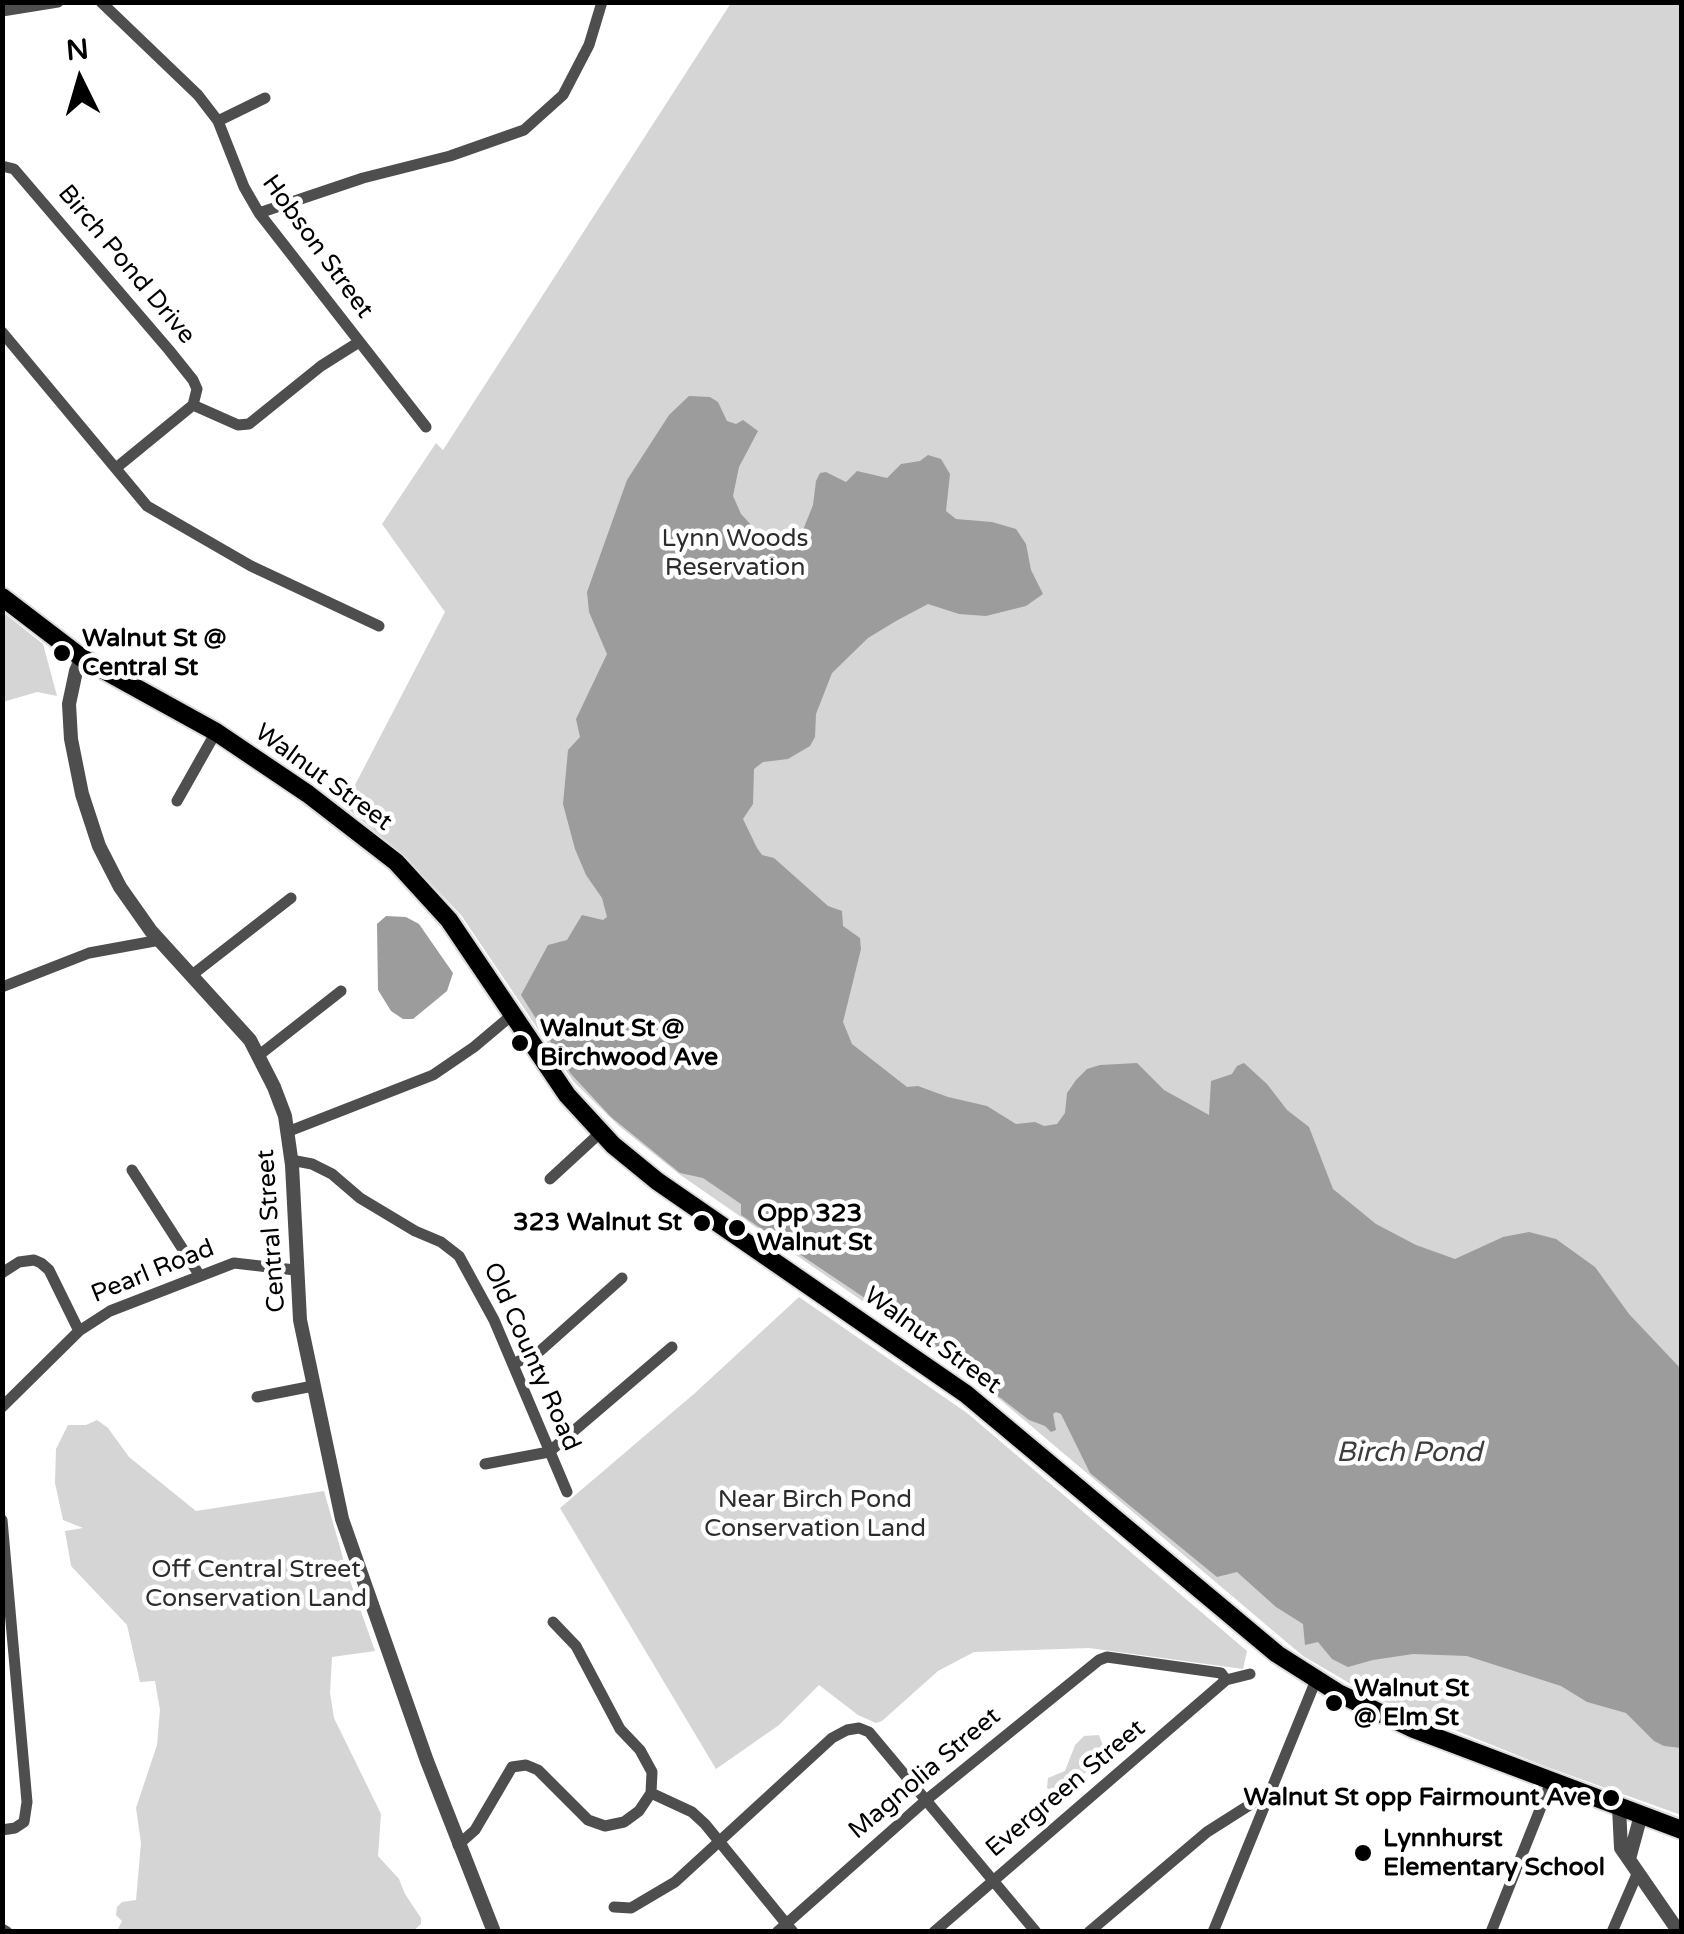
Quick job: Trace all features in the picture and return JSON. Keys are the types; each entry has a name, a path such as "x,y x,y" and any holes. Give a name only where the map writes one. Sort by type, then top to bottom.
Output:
{"main road":[{"name":"Walnut Street","path":"2,597 82,658 216,732 308,794 396,862 449,920 566,1095 600,1133 657,1180 966,1394 1242,1627 1316,1680 1403,1724 1682,1830"}],"street":[{"path":"2,11 58,2"},
{"name":"Hobson Street","path":"101,2 198,95 218,121 244,188 259,214 426,427"},
{"path":"259,214 524,130 562,95 588,45 602,2"},
{"path":"218,121 266,98"},
{"name":"Birch Pond Drive","path":"2,166 14,168 194,380 193,405"},
{"path":"2,332 148,506 162,517 251,566 379,626"},
{"path":"116,468 193,405 238,425 249,424 321,366 359,342"},
{"name":"Central Street","path":"82,658 69,704 82,794 99,846 120,887 160,940 250,1040 274,1087 288,1132 300,1320 352,1552 494,1932"},
{"path":"177,801 216,732"},
{"path":"192,975 291,898"},
{"path":"2,987 89,954 160,940"},
{"path":"258,1056 341,990"},
{"path":"288,1132 433,1074 512,1015"},
{"path":"550,1179 600,1133"},
{"name":"Old County Road","path":"291,1160 312,1164 332,1174 360,1198 459,1256 494,1320 567,1492"},
{"path":"132,1170 200,1276"},
{"path":"2,1273 19,1262 41,1263 49,1270 79,1331"},
{"name":"Pearl Road","path":"2,1407 79,1331 110,1310 239,1262 295,1270"},
{"path":"513,1364 540,1351 622,1278"},
{"path":"485,1464 550,1452 672,1347"},
{"path":"257,1397 313,1386"},
{"path":"2,1520 27,1802 24,1822 2,1830"},
{"path":"458,1844 474,1830 512,1766 526,1765 538,1770 588,1820 605,1826 624,1822 640,1811 651,1794 652,1772 640,1750 620,1729 576,1646 553,1622"},
{"name":"Magnolia Street","path":"786,1929 925,1801 1090,1665 1107,1658 1222,1673 1226,1680"},
{"path":"1226,1680 1250,1674"},
{"name":"Evergreen Street","path":"934,1932 1226,1680"},
{"path":"1213,1932 1316,1680"},
{"path":"614,1907 632,1908 653,1896 718,1844 832,1738 859,1728 869,1732 1036,1932"},
{"path":"1491,1932 1552,1782"},
{"path":"1089,1932 1207,1832 1270,1792"},
{"path":"651,1794 692,1812 786,1929"},
{"path":"1619,1808 1622,1848 1679,1932"},
{"path":"1612,1932 1633,1865 1641,1815"}],"green space":[{"name":"Lynn Woods Reservation","path":"731,3 1681,3 1681,1815 1544,1766 1375,1698 1303,1656 978,1381 679,1174 619,1126 573,1081 461,915 399,851 344,806 445,612 382,524 436,443 443,450"},
{"path":"3,612 43,644 57,696 37,692 3,702"},
{"name":"Near Birch Pond Conservation Land","path":"799,1297 967,1413 1247,1651 1243,1669 1089,1648 974,1652 938,1671 876,1723 858,1715 819,1685 779,1725 716,1769 560,1508 695,1393"},
{"name":"Off Central Street Conservation Land","path":"97,1420 108,1428 129,1457 196,1511 324,1491 375,1651 332,1657 330,1693 334,1718 381,1814 378,1856 399,1879 421,1918 421,1924 413,1931 117,1931 122,1921 116,1915 117,1907 136,1900 141,1843 136,1808 157,1745 160,1710 155,1681 140,1682 127,1625 71,1566 65,1531 83,1528 63,1520 55,1483 56,1449 68,1425 86,1425"},
{"path":"1099,1735 1107,1756 1085,1773 1077,1790 1047,1788 1048,1778 1065,1771 1075,1745 1084,1736"}],"water":[{"name":"Birch Pond","path":"689,396 710,397 718,402 727,421 736,424 743,420 758,431 739,467 733,496 741,514 769,537 792,536 803,530 820,473 846,482 857,471 887,478 901,464 920,461 928,455 941,459 950,474 946,511 956,519 1016,529 1026,544 1031,570 1043,594 1026,606 986,616 959,614 928,604 896,621 868,638 832,673 816,714 815,737 810,746 788,759 763,762 754,769 753,804 743,819 757,848 762,855 774,858 828,906 842,911 843,926 860,938 861,949 843,1022 852,1044 907,1087 918,1086 987,1106 1016,1124 1035,1122 1044,1126 1057,1124 1065,1113 1067,1093 1087,1069 1137,1063 1164,1090 1209,1115 1211,1081 1232,1074 1244,1063 1287,1110 1309,1127 1333,1189 1376,1224 1455,1259 1503,1237 1529,1232 1556,1239 1595,1267 1629,1314 1681,1369 1681,1748 1654,1741 1626,1713 1587,1702 1561,1686 1467,1656 1413,1654 1348,1667 1332,1659 1318,1642 1305,1645 1303,1624 1276,1607 1237,1572 1217,1577 1090,1473 1061,1414 1053,1414 1056,1430 1051,1432 1029,1420 917,1333 741,1215 741,1204 703,1178 680,1173 611,1117 571,1074 521,995 548,945 567,940 582,915 603,920 607,917 602,898 575,849 563,804 568,750 580,737 576,719 607,654 589,612 587,592 627,480 669,415"},
{"path":"386,916 406,917 419,924 453,973 447,991 413,1019 403,1019 391,1011 378,990 377,924"}],"place":[{"name":"Walnut St @ Central St","path":"62,653"},
{"name":"Walnut St @ Birchwood Ave","path":"520,1043"},
{"name":"323 Walnut St","path":"702,1223"},
{"name":"Opp 323 Walnut St","path":"737,1228"},
{"name":"Walnut St @ Elm St","path":"1334,1703"},
{"name":"Walnut St opp Fairmount Ave","path":"1611,1798"},
{"name":"Lynnhurst Elementary School","path":"1363,1853"}]}
